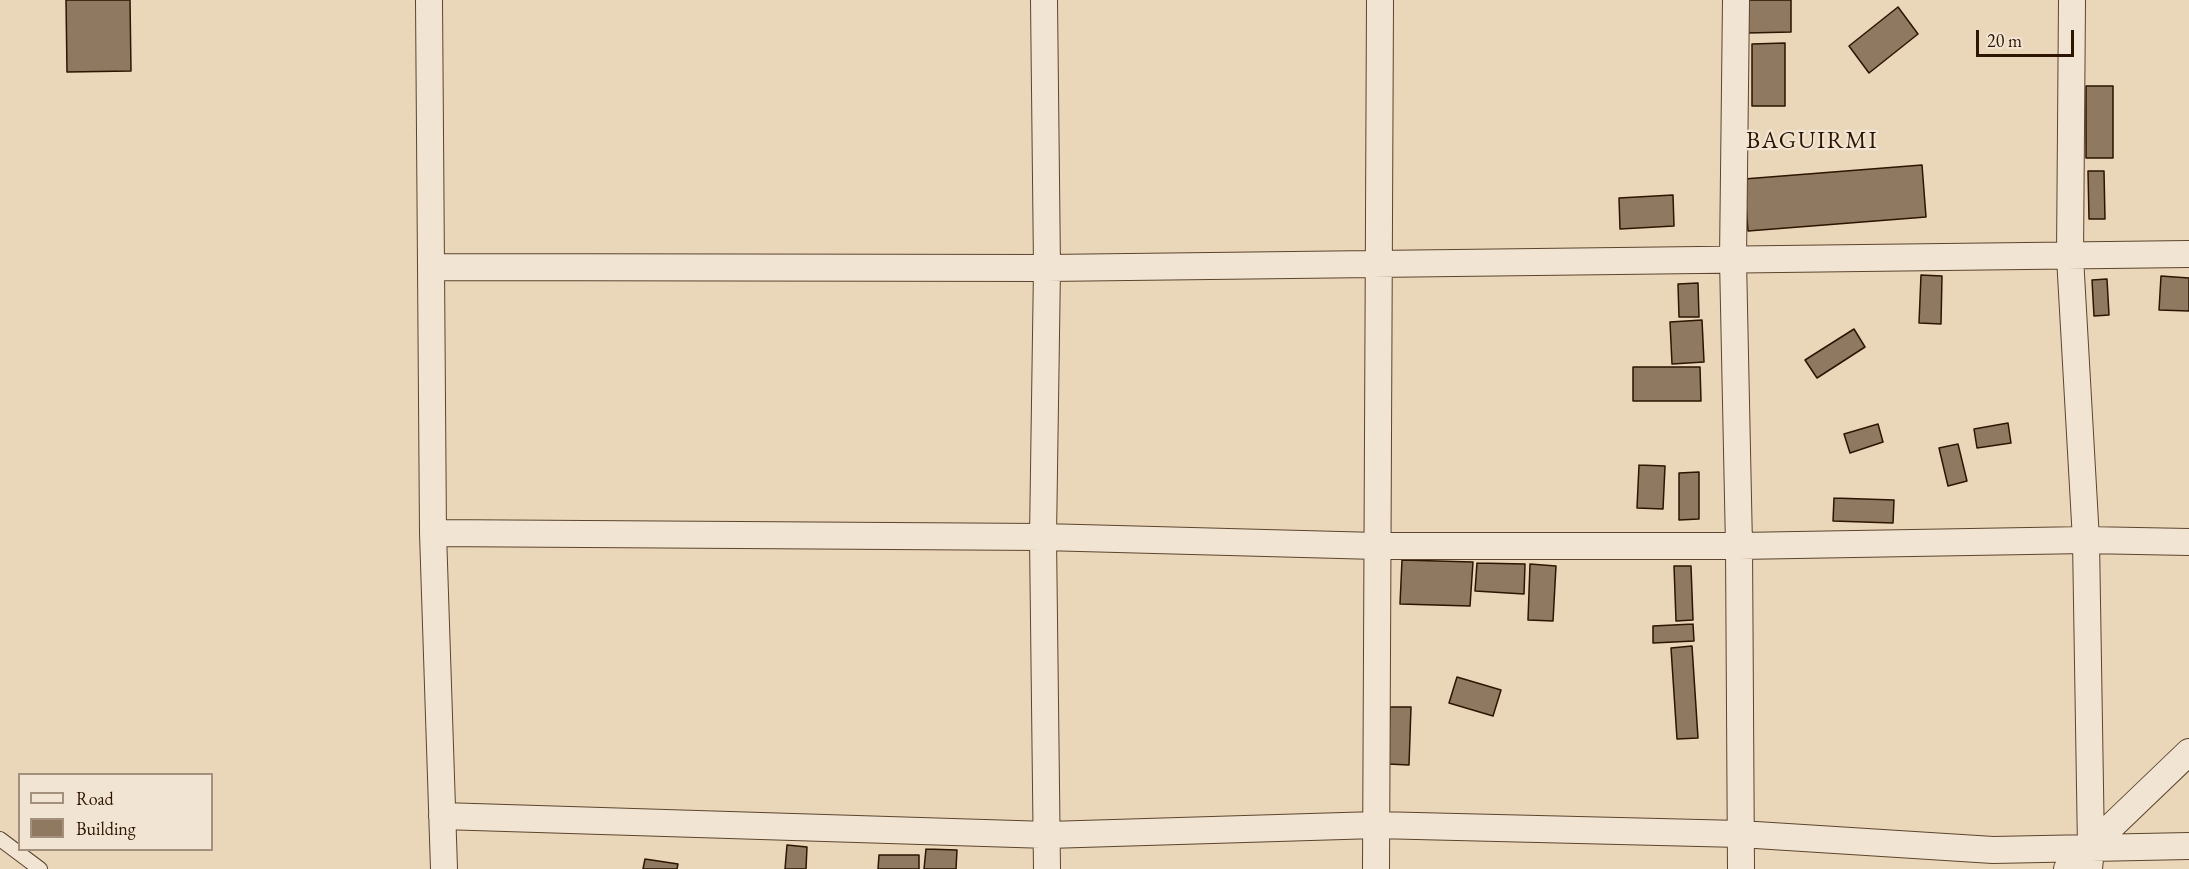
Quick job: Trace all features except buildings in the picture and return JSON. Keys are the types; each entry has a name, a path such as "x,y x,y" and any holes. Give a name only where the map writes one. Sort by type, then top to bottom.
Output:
{"street":[{"path":"429,0 433,533 444,869"},
{"path":"1044,0 1047,268 1043,537 1047,869"},
{"path":"1376,869 1380,0"},
{"path":"1736,0 1733,260 1739,546 1741,869"},
{"path":"2072,0 2070,257 2086,540 2090,858"},
{"path":"431,267 1047,268 2189,254"},
{"path":"433,533 1043,537 1377,546 1739,546 2086,540 2189,542"},
{"path":"2067,869 2090,858 2189,752"},
{"path":"442,816 1048,836 1376,825 1740,834 2090,858 2189,846"}],"lane":[{"path":"0,838 40,869"}],"district":[{"name":"BAGUIRMI","path":"1812,141"}]}
